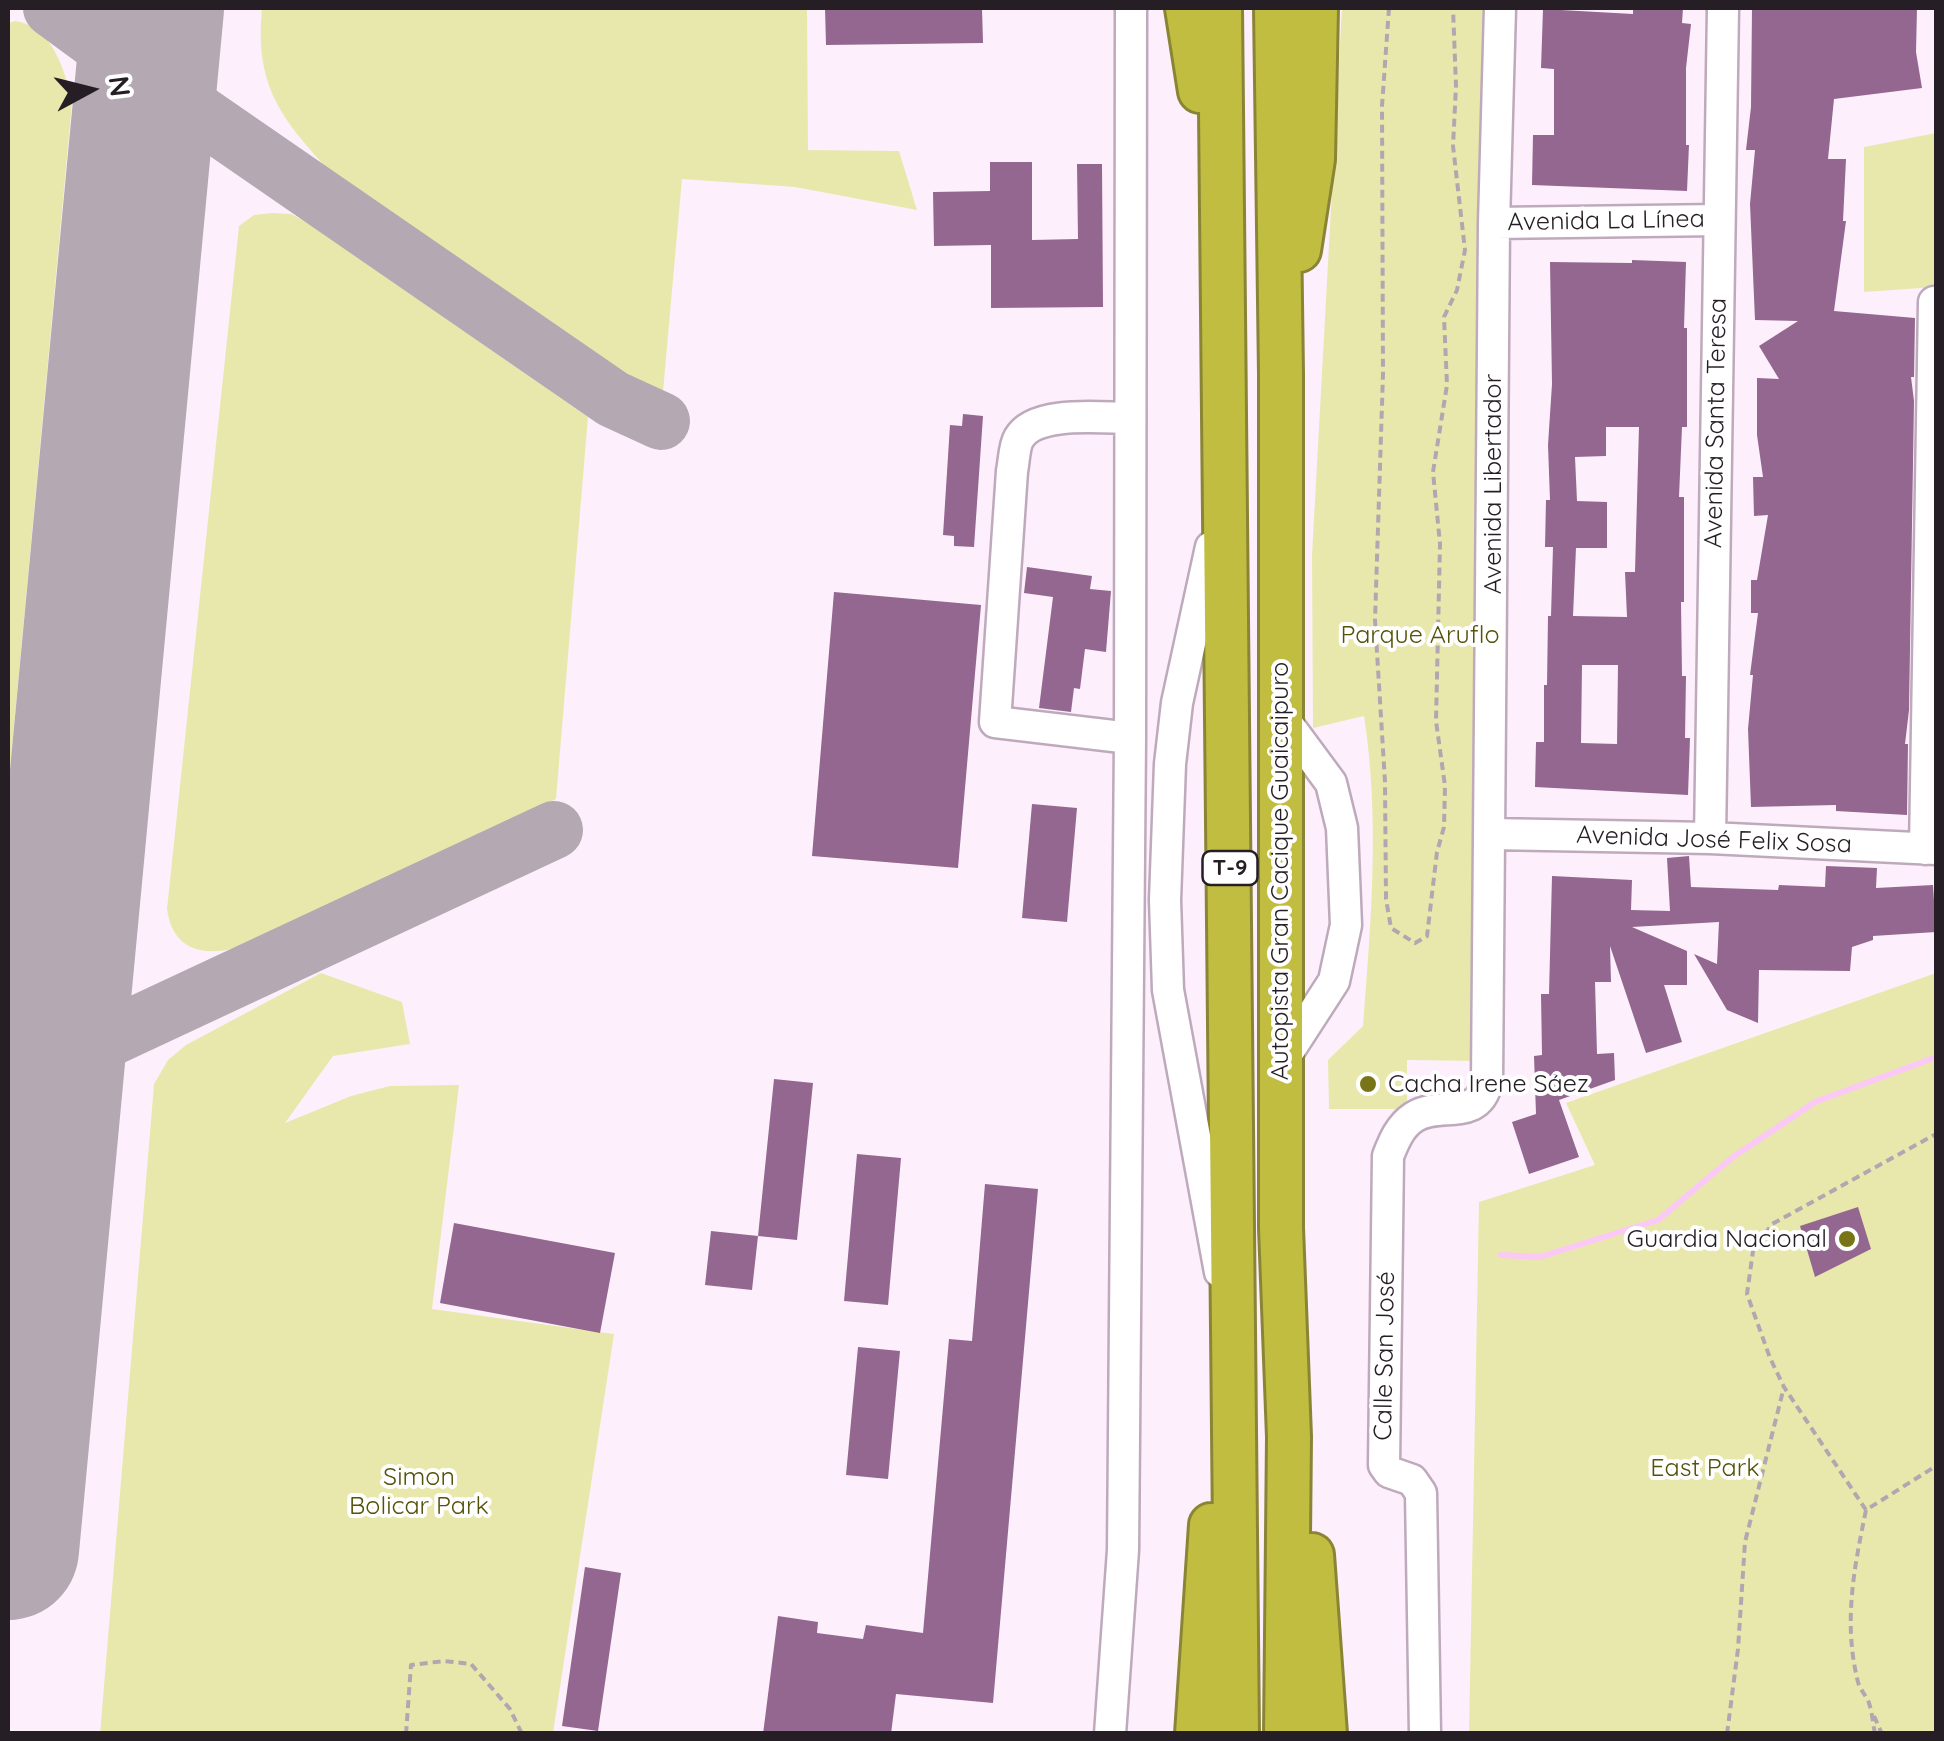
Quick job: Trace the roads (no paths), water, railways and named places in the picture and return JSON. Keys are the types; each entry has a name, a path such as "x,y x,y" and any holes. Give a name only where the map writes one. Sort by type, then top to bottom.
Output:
{"highway":[{"path":"1187,8 1222,233"},
{"name":"Autopista Gran Cacique Guaicaipuro","path":"1220,8 1237,1734"},
{"name":"Autopista Gran Cacique Guaicaipuro","path":"1276,8 1281,374 1281,1228 1289,1437 1286,1734"},
{"path":"1281,374 1313,159 1316,8"},
{"path":"1197,1734 1213,1486 1236,1416"},
{"path":"1289,1437 1310,1524 1324,1734"}],"street":[{"path":"1110,1734 1123,1550 1131,8"},
{"name":"Avenida Libertador","path":"1394,1139 1412,1118 1423,1112 1465,1107 1484,1094 1491,834 1494,223 1500,8"},
{"name":"Avenida Santa Teresa","path":"1710,838 1723,8"},
{"name":"Avenida La Línea","path":"1494,223 1719,220"},
{"path":"1931,849 1934,302"},
{"path":"1129,418 1038,422 1019,438 1012,471 995,722 1130,738"},
{"path":"1226,466 1178,702 1170,764 1165,900 1168,990 1224,1291 1236,1416"},
{"path":"1279,713 1330,782 1342,828 1346,925 1334,981 1280,1065"},
{"name":"Avenida José Felix Sosa","path":"1491,834 1710,838 1931,849"},
{"name":"Calle San José","path":"1394,1139 1388,1156 1384,1466 1389,1472 1412,1480 1421,1494 1424,1734"}],"waterway":[{"path":"1501,1255 1540,1257 1658,1220 1733,1157 1815,1102 1936,1057"}],"place":[{"name":"Cacha Irene Sáez","path":"1368,1084"},
{"name":"Guardia Nacional","path":"1847,1239"}],"park label":[{"name":"Parque Aruflo","path":"1420,635"},
{"name":"East Park","path":"1705,1468"},
{"name":"Simon Bolicar Park","path":"419,1492"}]}
